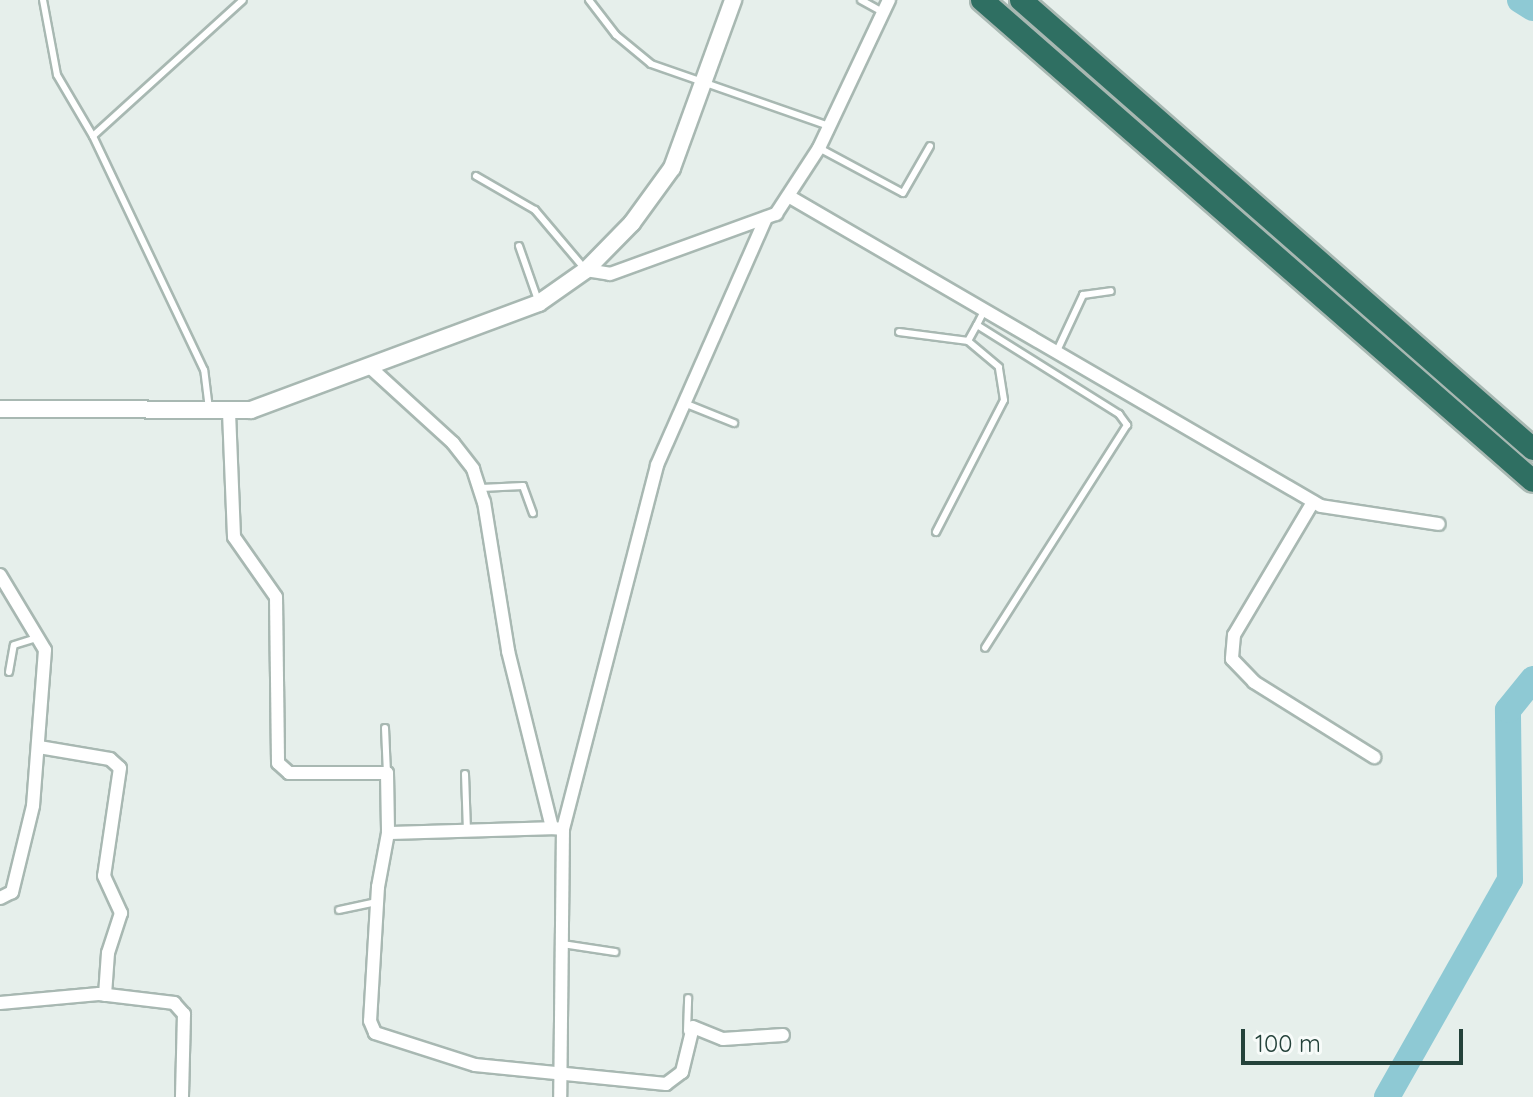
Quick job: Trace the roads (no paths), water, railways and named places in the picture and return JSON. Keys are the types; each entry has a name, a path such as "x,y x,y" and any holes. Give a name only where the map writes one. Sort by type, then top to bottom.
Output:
{"highway":[{"path":"982,0 1533,481"},
{"path":"1021,0 1533,449"}],"street":[{"path":"0,409 229,412 295,398 539,303 586,270 632,223 672,168 733,0"},
{"path":"586,270 610,274 766,218 790,197 819,148 886,6"},
{"path":"790,197 1313,502 1439,524"},
{"path":"558,828 641,516 684,403 766,218"},
{"path":"372,369 453,443 481,488 508,651 558,828 562,944 560,1097"},
{"path":"229,412 234,537 276,597 278,763 289,773 387,773 388,833 377,902 375,1033 462,1063 666,1084 682,1072 687,1031 700,1027 728,1039 783,1035"},
{"path":"1313,502 1234,635 1232,659 1254,682 1374,757"},
{"path":"0,575 41,637 39,747 15,884 0,898"},
{"path":"39,747 110,759 120,768 104,876 121,913 108,953 105,995"},
{"path":"388,833 558,828"},
{"path":"0,1003 105,995 122,1001 170,1001 183,1010 182,1097"}],"lane":[{"path":"43,0 57,75 93,136 204,370 209,413"},
{"path":"93,136 243,0"},
{"path":"589,0 635,53 704,84 829,126"},
{"path":"861,0 886,6"},
{"path":"819,148 903,193 930,146"},
{"path":"476,176 535,210 586,270"},
{"path":"519,246 539,303"},
{"path":"1056,353 1083,295 1111,291"},
{"path":"968,341 984,311"},
{"path":"977,325 1119,414 1127,425 985,648"},
{"path":"899,332 968,341 999,367 1004,400 936,532"},
{"path":"684,403 734,423"},
{"path":"481,488 523,486 533,513"},
{"path":"9,672 14,645 41,637"},
{"path":"385,728 387,773"},
{"path":"465,774 468,831"},
{"path":"339,910 377,902"},
{"path":"562,944 615,952"},
{"path":"687,1031 688,998"}],"waterway":[{"path":"1520,0 1533,8"},
{"path":"1387,1097 1510,880 1508,710 1533,679"}]}
